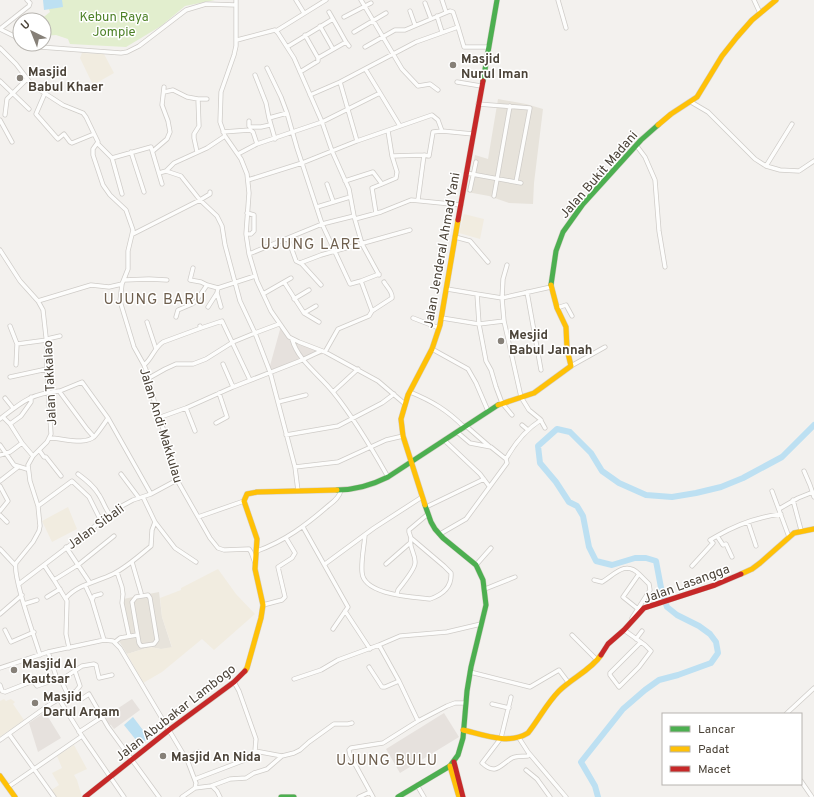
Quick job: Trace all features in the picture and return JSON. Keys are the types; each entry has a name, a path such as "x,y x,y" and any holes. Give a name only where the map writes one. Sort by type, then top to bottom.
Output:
{"main road":[{"name":"Jalan Jenderal Ahmad Yani","path":"452,764 460,749 470,672 486,605 485,589 482,577 476,565 439,534 433,526 410,463 403,436 401,419 410,392 432,349 440,328 497,0"},
{"name":"Jalan Bukit Madani","path":"571,366 567,349 565,325 550,287 556,251 563,232 583,204 636,145 671,114 691,102 700,93 722,56 744,28 776,0"},
{"path":"244,502 245,496 251,492 341,490 366,486 388,477 488,411 502,403 530,395 538,391 571,366"},
{"name":"Jalan Abubakar Lambogo","path":"86,796 243,674 249,662 263,605 255,563 258,551 257,539 244,502"},
{"name":"Jalan Lasangga","path":"519,738 528,733 554,696 568,682 598,660 608,644 624,630 644,608 715,585 752,568 760,563 794,533 801,530 814,529"},
{"path":"463,730 501,738 519,738"},
{"path":"398,797 452,764"},
{"path":"452,764 459,797"},
{"path":"452,764 463,797"},
{"path":"0,776 15,797"},
{"path":"281,797 294,797"}],"street":[{"path":"12,35 0,29 29,6 30,3 27,0"},
{"path":"236,0 236,40 234,55 221,92 220,122 224,134 246,168 249,193 246,234 249,254 255,276 279,324 286,334 292,339 358,369 378,381 405,404"},
{"path":"296,0 304,13"},
{"path":"315,0 318,5"},
{"path":"236,40 276,31 326,0"},
{"path":"361,0 404,72 417,86 420,87 430,84 438,90"},
{"path":"442,0 446,12"},
{"path":"558,0 566,28"},
{"path":"754,0 760,13"},
{"path":"344,17 371,3"},
{"path":"425,3 431,19"},
{"path":"52,48 124,53 139,46 186,10 206,4 236,5"},
{"path":"410,11 415,26"},
{"path":"365,47 395,30 404,30 451,11 453,12 464,47 488,47"},
{"path":"300,72 318,62 318,58 333,49 348,44 329,12"},
{"path":"354,32 386,14"},
{"path":"437,16 442,32"},
{"path":"287,47 333,19"},
{"path":"320,26 333,49"},
{"path":"310,95 366,70 416,42 458,27"},
{"path":"267,68 287,112 322,224 350,284 379,274 362,244 345,180 332,151 322,122 300,72 287,47 276,31"},
{"path":"305,35 318,58"},
{"path":"0,48 16,64 32,85 63,105 83,113 98,144 112,158 122,194"},
{"path":"366,70 400,126"},
{"path":"255,75 266,103 270,124 275,139"},
{"path":"5,115 6,101 27,78"},
{"path":"340,82 357,141"},
{"path":"458,82 482,86"},
{"path":"1,83 13,92 29,109"},
{"path":"153,151 167,139 170,132 168,121 162,105 164,87"},
{"path":"164,92 173,90 184,94 187,97 207,99"},
{"path":"45,93 36,114 57,138 64,134 72,143 94,134"},
{"path":"238,154 257,144 322,122 380,93"},
{"path":"197,152 194,134 199,126 198,99"},
{"path":"691,102 708,112 755,159 766,166 780,170 799,171 814,161"},
{"path":"466,173 519,183 530,108 478,104"},
{"path":"494,196 510,106"},
{"path":"269,118 287,112"},
{"path":"248,180 302,163 357,141 432,115 438,120 442,131"},
{"path":"0,120 12,142"},
{"path":"248,120 250,127 261,127 270,124"},
{"path":"766,166 792,124"},
{"path":"159,173 166,171 174,163 211,145 224,134 250,130 253,132 257,144"},
{"path":"376,213 372,188 395,178 397,175 388,131"},
{"path":"392,156 429,156 433,132 442,131 473,134"},
{"name":"Jalan Andi Makkulau","path":"98,144 93,149 93,155 103,185 110,195 126,210 132,224 133,234 128,251 128,270 123,282 120,301 134,347 149,378 158,418 164,431 177,480 210,538 218,548 224,550 249,549 255,563"},
{"path":"636,145 645,157 655,180 659,231 665,267"},
{"path":"112,158 151,147 162,184"},
{"path":"131,152 144,192"},
{"path":"418,200 424,155"},
{"path":"470,190 476,162"},
{"path":"166,171 181,176 200,200 217,216 222,226 225,245 242,307 255,332 270,372 295,468 298,491"},
{"path":"345,180 373,172 382,184"},
{"path":"327,184 333,201"},
{"path":"133,234 200,200 210,194 210,192"},
{"path":"317,207 350,197"},
{"path":"249,254 322,224 376,213 409,200 461,205"},
{"path":"246,234 251,234 254,232 254,215 247,213"},
{"path":"301,263 321,255 410,230"},
{"path":"455,237 470,241 488,262"},
{"path":"288,239 296,261 301,263 321,285"},
{"name":"Jalan Takkalao","path":"0,250 20,281 38,301 43,310 47,339 47,369 51,431 50,438 33,456 29,462 28,469"},
{"path":"507,265 503,279 502,298 504,322 521,397 529,410 541,420 545,428"},
{"path":"193,268 190,280 201,282 218,291"},
{"path":"208,307 218,291 235,282 255,276"},
{"path":"263,294 290,278"},
{"path":"38,301 91,285 105,287 123,282 149,279 167,280"},
{"path":"361,281 372,311"},
{"path":"284,282 304,313 319,322"},
{"path":"158,418 186,408 233,386 323,352 338,329 369,316 372,311 392,298 393,296 384,282"},
{"path":"176,316 178,310 192,304 196,300 207,285"},
{"path":"447,289 502,298 550,287"},
{"path":"294,299 309,290"},
{"path":"218,291 220,307"},
{"path":"527,292 540,370"},
{"path":"477,294 479,324 486,361 491,370 502,403 512,415"},
{"path":"557,308 566,305 572,316"},
{"path":"304,313 316,306"},
{"path":"413,318 440,328"},
{"path":"442,318 479,324 504,322"},
{"path":"144,365 149,362 156,349 163,342 201,327 222,321 250,380"},
{"path":"147,322 156,349"},
{"path":"149,378 176,364 193,364 206,360 233,342 255,332 279,324"},
{"path":"10,326 17,344 16,365"},
{"path":"17,344 60,336"},
{"path":"292,339 302,360 318,374 352,418 388,477"},
{"path":"571,366 605,347"},
{"path":"432,349 468,369 476,383 488,411"},
{"path":"223,364 233,386"},
{"path":"10,377 47,369"},
{"path":"333,392 358,369"},
{"path":"33,456 22,443 10,424 1,418 13,408 31,397 48,392 60,391 82,382 108,418 151,494"},
{"path":"60,391 94,437"},
{"path":"410,392 443,408 506,459"},
{"path":"216,423 227,417 219,393"},
{"path":"286,435 336,426 382,403 394,394"},
{"path":"278,402 306,395"},
{"path":"10,424 23,413 31,402 31,397"},
{"path":"5,398 13,408"},
{"path":"186,408 195,431"},
{"path":"50,438 87,441 94,437 108,418"},
{"path":"439,534 466,519 506,465 506,459 514,445 528,430 541,420"},
{"path":"522,425 528,430"},
{"path":"456,432 471,444 491,447"},
{"path":"295,468 336,462 386,440 403,436"},
{"path":"444,440 484,479 489,486"},
{"path":"0,456 10,452 22,443"},
{"path":"0,446 12,464 28,469 38,506 40,520 39,531 33,542 19,558 15,566 24,604 40,655"},
{"path":"40,450 44,457 61,476"},
{"path":"0,481 18,467"},
{"path":"804,471 814,497"},
{"path":"78,474 96,490 110,515"},
{"path":"121,474 141,497 155,522 175,548 196,562"},
{"path":"426,507 484,479"},
{"name":"Jalan Sibali","path":"19,584 100,521 126,503 151,494 177,480"},
{"path":"38,506 72,481 88,497 100,521"},
{"path":"0,486 8,501 0,511"},
{"path":"258,551 286,538 303,527 336,499 341,494 341,490"},
{"path":"772,491 789,537"},
{"path":"779,509 793,500 813,492"},
{"path":"324,564 422,496"},
{"path":"793,500 801,530"},
{"path":"198,517 244,502"},
{"path":"397,594 398,590 415,567 416,562 410,543 411,538 409,530 428,514"},
{"path":"692,566 713,543 710,540 716,536 728,529 748,522 767,516 781,514"},
{"path":"0,515 7,522"},
{"path":"66,598 78,588 117,572 151,546 152,530 155,522"},
{"path":"748,522 756,546"},
{"path":"303,527 348,607 333,629"},
{"path":"365,535 362,574 368,584 373,588 397,594 430,599 440,595 450,585 451,573 411,538"},
{"path":"54,580 78,565 114,536"},
{"path":"716,536 723,545 726,544 732,557"},
{"path":"263,605 282,600 285,597 278,567 294,557 295,553 286,538"},
{"path":"386,564 410,543"},
{"path":"66,547 90,583"},
{"path":"476,565 491,548"},
{"path":"0,549 15,566"},
{"path":"132,562 141,593"},
{"path":"44,565 66,598 66,634 69,648"},
{"path":"594,580 602,582 614,572 629,568 635,570 650,586 650,590 630,623"},
{"path":"117,572 122,587 122,603 129,636"},
{"path":"638,608 624,599 623,596 639,574"},
{"path":"485,589 515,577"},
{"path":"85,585 92,600 104,640"},
{"path":"46,597 60,589"},
{"path":"92,600 94,596 101,594"},
{"path":"148,594 157,638 156,642 141,646 137,635 132,600 136,597 148,594"},
{"path":"0,614 22,595"},
{"path":"24,604 37,600"},
{"path":"345,611 370,649"},
{"path":"294,678 321,670 338,660 370,649 400,636 446,632 482,624"},
{"path":"5,630 11,642 34,632"},
{"path":"624,630 641,642 650,649 651,653 619,687 610,673 641,642"},
{"path":"636,639 642,631"},
{"path":"115,642 120,638 137,635"},
{"path":"572,635 598,660"},
{"path":"0,668 48,652 104,640 115,642 170,730 186,759 195,779 196,783 194,788"},
{"path":"379,645 399,681 418,722"},
{"path":"48,652 59,680 68,695"},
{"path":"0,685 2,691 5,692 33,681 36,686 59,680 82,666 94,664 96,664 99,678 112,675"},
{"path":"369,667 382,687 399,681"},
{"path":"470,672 530,687 559,670 568,682"},
{"path":"0,740 49,705 76,691 80,686 75,671"},
{"path":"195,779 245,760 255,751 256,739 239,691 234,682"},
{"path":"787,713 814,688"},
{"path":"76,691 80,700 89,694 102,717 159,797"},
{"path":"511,697 501,738 482,762 487,768 501,767 512,758 528,756 530,754"},
{"path":"59,699 79,732 124,797"},
{"path":"373,797 350,755 350,749 353,747 383,743 447,706 454,703 466,703"},
{"path":"492,704 509,708"},
{"path":"79,732 102,717"},
{"path":"182,797 194,788 212,786 230,779 246,778 254,773 267,769 282,756 300,750 334,724 352,723"},
{"path":"9,734 54,797"},
{"path":"8,787 82,736"},
{"path":"519,738 530,754 566,797"},
{"path":"255,751 282,756"},
{"path":"186,759 198,752"},
{"path":"526,770 537,780 550,797"},
{"path":"802,782 812,797"},
{"path":"418,785 424,797"},
{"path":"212,786 220,797"},
{"path":"359,797 370,792"}],"shaded area":[{"path":"82,53 104,54 114,73 93,85 80,58"},
{"path":"498,99 543,109 534,183 533,204 509,203 489,196 467,192 475,155 488,159"},
{"path":"464,214 484,219 480,239 459,233"},
{"path":"281,326 286,334 326,353 302,360 268,373"},
{"path":"68,507 77,529 52,542 42,521"},
{"path":"218,569 236,594 255,614 214,650 202,639 162,672 143,683 127,654 150,647 161,649 172,647 162,617 160,598 181,590 181,588"},
{"path":"159,592 162,617 172,648 161,649 150,647 127,654 119,641 130,637 123,599"},
{"path":"4,699 6,701 11,699 15,702 13,704 24,720 0,737 0,701"},
{"path":"132,699 140,710 114,729 108,724 105,717"},
{"path":"45,712 61,738 38,752 29,723"},
{"path":"444,713 459,737 400,773 386,749"},
{"path":"74,745 87,769 74,775 82,797 55,797 50,791 59,785 52,773 62,768 57,756"}],"green space":[{"name":"Kebun Raya Jompie","path":"45,0 215,0 185,6 161,26 126,47 70,44 68,39 56,35 52,35 52,12 50,12"}],"water":[{"path":"43,0 62,0 63,7 44,10"},
{"path":"133,717 149,738 140,745 124,725"}],"waterway":[{"path":"598,797 595,786 581,762 623,709 659,680 711,663 718,653 716,642 710,634 699,626 677,615 667,607 662,593 656,561 646,558 635,558 612,565 596,561 589,547 583,516 577,506 569,502 556,482 540,463 538,446 557,429 570,432 591,453 602,471 619,483 646,495 672,497 721,487 743,478 782,457 814,425"}],"traffic: fast":[{"path":"483,81 497,0"},
{"path":"551,285 556,251 563,232 583,204 641,140 658,125"},
{"path":"337,490 363,486 388,477 498,405"},
{"path":"398,797 450,766 458,755 463,738 467,691 471,667 486,605 483,580 476,565 443,538 435,529 425,505"},
{"path":"281,797 294,797"}],"traffic: slow":[{"path":"658,125 671,114 697,97 722,56 737,37 752,20 776,0"},
{"path":"425,505 403,436 401,419 408,395 432,349 440,325 458,220"},
{"path":"498,405 534,393 571,366 567,349 566,327 557,308 551,285"},
{"path":"245,671 261,618 263,605 255,569 257,539 244,501 247,494 257,492 337,490"},
{"path":"741,574 760,563 794,533 814,529"},
{"path":"463,730 496,738 505,739 521,737 528,733 559,691 587,670 601,655"},
{"path":"450,766 459,797"},
{"path":"0,776 15,797"}],"traffic: jam":[{"path":"458,220 483,81"},
{"path":"601,655 608,644 624,630 644,608 715,585 741,574"},
{"path":"85,797 169,730 234,682 245,671"},
{"path":"454,762 463,797"}],"place":[{"name":"Masjid Nurul Iman","path":"453,65"},
{"name":"Masjid Babul Khaer","path":"20,78"},
{"name":"Mesjid Babul Jannah","path":"501,341"},
{"name":"Masjid Al Kautsar","path":"14,670"},
{"name":"Masjid Darul Arqam","path":"35,703"},
{"name":"Masjid An Nida","path":"163,756"}],"district":[{"name":"UJUNG LARE","path":"311,244"},
{"name":"UJUNG BARU","path":"155,299"},
{"name":"UJUNG BULU","path":"387,760"}]}
